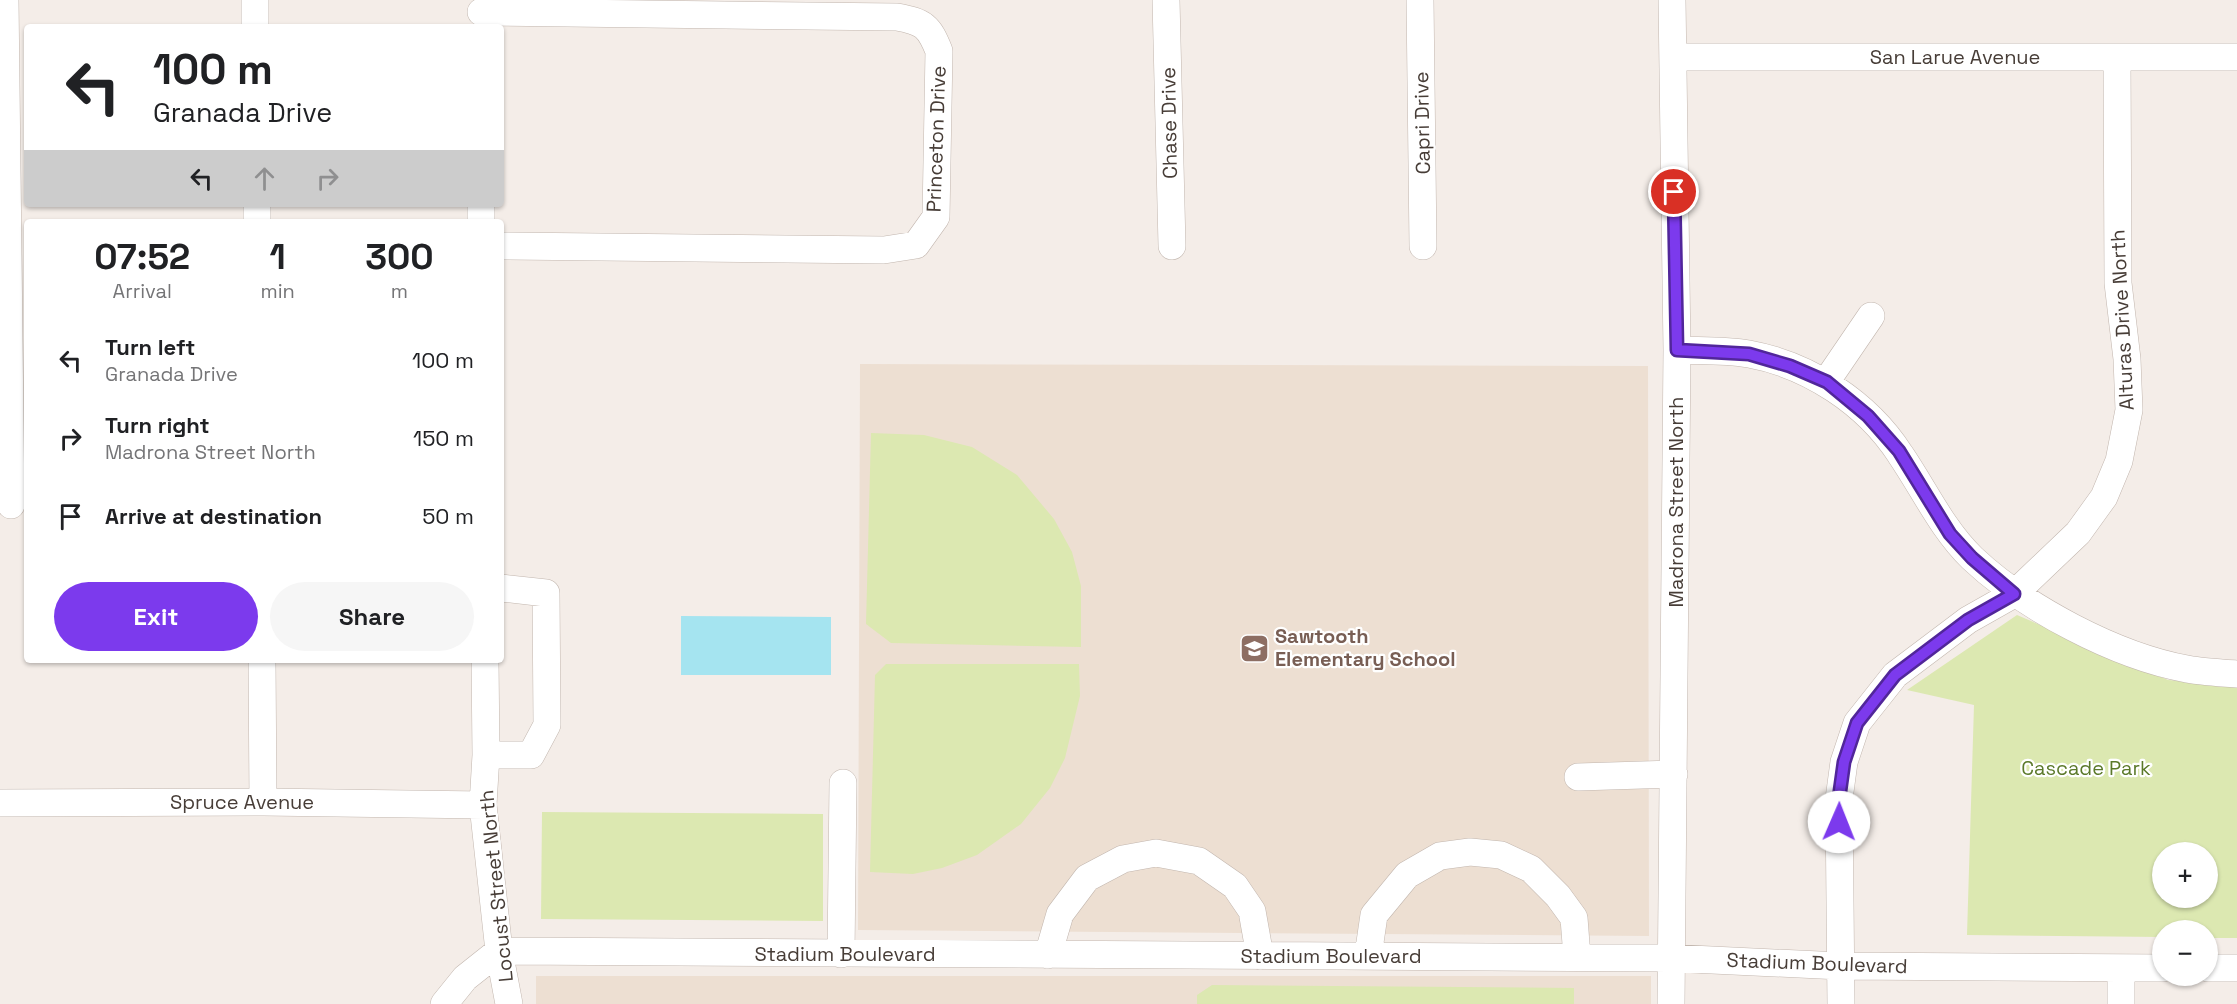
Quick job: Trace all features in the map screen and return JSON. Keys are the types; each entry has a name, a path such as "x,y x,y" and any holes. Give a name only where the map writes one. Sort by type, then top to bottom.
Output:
{"street":[{"path":"5,0 12,505"},
{"path":"255,0 255,24"},
{"name":"Chase Drive","path":"1166,0 1172,246"},
{"name":"Capri Drive","path":"1420,0 1423,246"},
{"name":"Madrona Street North","path":"1671,1004 1677,350 1672,0"},
{"name":"Princeton Drive","path":"481,13 897,17 918,21 931,31 939,51 936,217 916,245 884,250 504,246"},
{"name":"San Larue Avenue","path":"1673,57 2237,57"},
{"name":"Alturas Drive North","path":"1841,1004 1839,798 1844,762 1857,723 1895,675 1968,620 2014,594 2078,533 2104,497 2119,461 2129,410 2127,359 2118,283 2116,57"},
{"path":"1827,382 1871,316"},
{"path":"1677,350 1749,354 1790,366 1827,382 1868,416 1899,451 1950,534 1972,558 2014,594 2094,638 2133,655 2187,669 2237,674"},
{"path":"486,755 531,755 547,725 546,593 504,588"},
{"path":"262,663 263,802"},
{"name":"Locust Street North","path":"485,663 486,755 483,805 499,951 509,1004"},
{"path":"1578,777 1674,774"},
{"path":"841,954 843,783"},
{"name":"Spruce Avenue","path":"0,803 263,802 483,805"},
{"path":"1368,956 1374,915 1407,875 1440,856 1470,852 1501,855 1531,869 1558,896 1574,918 1577,957"},
{"path":"1048,955 1060,914 1087,878 1123,859 1156,853 1199,861 1235,886 1252,911 1260,956"},
{"path":"444,1004 465,978 499,951"},
{"name":"Stadium Boulevard","path":"499,951 1577,957 1670,958 1841,966 2152,968"},
{"path":"2121,968 2121,1004"},
{"path":"2218,968 2237,968"}],"shaded area":[{"name":"Sawtooth Elementary School","path":"860,364 1648,366 1649,936 858,930"},
{"path":"536,976 1651,976 1651,1004 536,1004"}],"green space":[{"path":"871,433 924,435 972,447 1017,475 1054,519 1072,552 1081,586 1081,647 891,643 866,624"},
{"name":"Cascade Park","path":"2017,615 2168,680 2237,686 2237,938 2218,938 2218,920 2152,920 2152,937 1967,935 1974,705 1907,690"},
{"path":"886,664 1079,664 1080,696 1065,758 1050,788 1021,824 977,855 942,868 913,874 870,872 875,675"},
{"path":"542,812 823,814 823,921 541,919"},
{"path":"1212,985 1574,988 1574,1004 1197,1004 1197,995"}],"water":[{"path":"681,616 831,617 831,675 681,675"}],"place":[{"name":"Sawtooth Elementary School","path":"1254,648"}],"route":[{"path":"1674,192 1677,350 1749,354 1790,366 1827,382 1868,416 1899,451 1950,534 1972,558 2014,594 1968,620 1895,675 1857,723 1844,762 1839,798 1839,822"}]}
